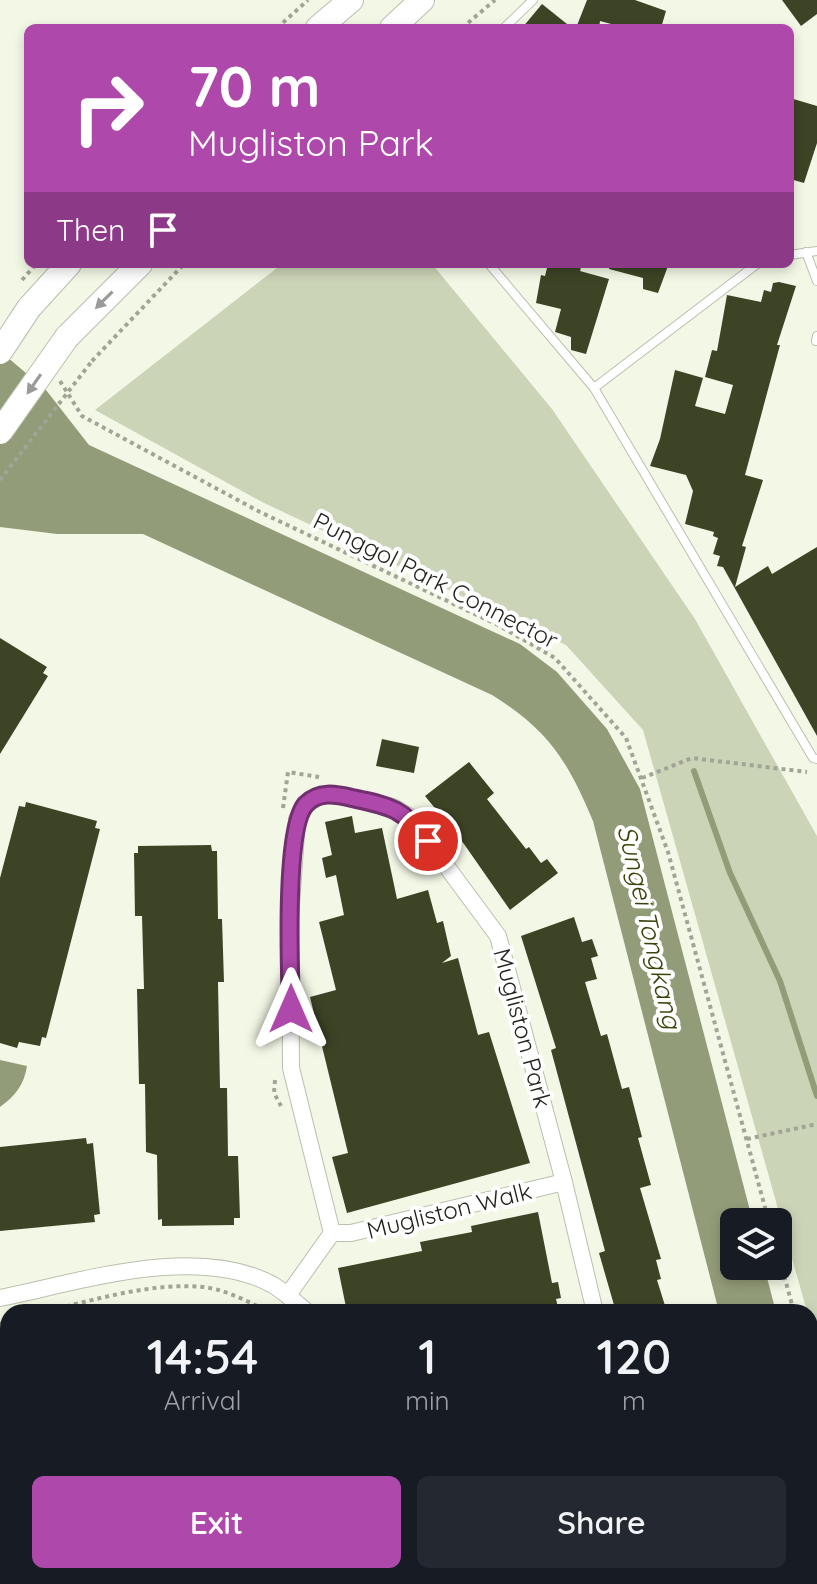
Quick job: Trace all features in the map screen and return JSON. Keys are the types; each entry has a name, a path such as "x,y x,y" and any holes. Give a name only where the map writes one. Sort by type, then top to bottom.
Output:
{"main road":[{"path":"323,24 351,0"},
{"path":"396,24 422,0"},
{"path":"0,352 22,298 63,268"},
{"path":"0,432 67,337 136,268"}],"street":[{"name":"Mugliston Park","path":"332,1233 291,1068 290,920 297,819 306,805 318,796 333,794 393,807 410,817 498,936 593,1304"},
{"name":"Mugliston Walk","path":"332,1233 351,1233 564,1182"},
{"path":"288,1295 332,1233"},
{"path":"0,1298 126,1272 188,1267 244,1274 288,1295 298,1304"}],"lane":[{"path":"508,24 533,0"},
{"path":"794,254 817,251"},
{"path":"806,252 817,281"},
{"path":"492,268 594,388 813,758 817,759"},
{"path":"594,388 752,268"}],"path":[{"path":"281,24 308,0"},
{"path":"467,24 495,0"},
{"path":"22,298 34,268"},
{"path":"0,480 92,361 180,268"},
{"name":"Punggol Park Connector","path":"59,380 68,389 82,416 260,512 498,625 555,658 626,738 668,852 765,1208"},
{"path":"642,778 692,758 817,773"},
{"path":"747,1139 817,1124"},
{"path":"785,1280 792,1304"},
{"path":"78,1304 113,1296 205,1287 252,1304"}],"shaded area":[{"path":"277,268 435,268 552,409 695,619 817,836 817,1304 805,1304 792,1258 792,1208 778,1208 643,730 566,645 262,502 95,410"}],"water":[{"name":"Sungei Tongkang","path":"0,351 46,390 89,445 520,644 557,672 607,729 640,789 749,1208 720,1208 720,1280 768,1280 774,1304 717,1304 593,821 575,781 542,734 492,695 143,534 57,534 0,527"},
{"path":"0,1060 27,1066 18,1090 0,1107"}],"building":[{"path":"587,0 635,0 666,11 662,24 611,24 600,21 600,24 578,24"},
{"path":"782,0 817,0 817,14 801,26"},
{"path":"542,4 567,24 525,24"},
{"path":"794,99 817,106 817,143 804,183 794,180"},
{"path":"547,268 581,268 580,271 609,279 586,354 571,350 571,337 555,332 561,309 536,303 541,275 545,276"},
{"path":"667,268 658,293 643,289 643,278 609,269"},
{"path":"773,283 796,286 777,345 780,345 745,475 763,480 742,546 746,547 735,587 768,566 772,574 817,547 817,736 723,567 717,566 720,556 713,554 718,538 713,536 714,532 685,524 693,491 686,475 650,466 660,439 675,370 703,378 695,406 725,414 733,385 705,377 712,350 717,351 727,295 761,302 764,290 771,292"},
{"path":"0,638 47,667 43,673 48,676 0,754"},
{"path":"382,739 419,747 414,773 376,766"},
{"path":"469,762 494,793 487,799 526,849 529,847 541,863 547,859 558,873 510,910 464,844 425,796"},
{"path":"26,802 97,821 95,828 100,829 46,1038 42,1037 40,1046 19,1042 17,1048 0,1043 0,878 19,806 25,807"},
{"path":"352,816 355,833 382,828 397,899 428,890 437,923 443,921 451,956 442,963 458,958 478,1035 489,1032 530,1163 347,1213 332,1157 348,1153 310,997 336,990 319,922 344,915 336,875 326,878 322,858 332,855 325,822"},
{"path":"211,845 212,851 217,851 218,919 222,919 224,982 218,982 220,1088 227,1088 228,1156 238,1156 240,1218 234,1218 234,1225 162,1226 162,1219 158,1220 157,1155 146,1152 145,1084 139,1084 137,989 144,989 142,916 135,916 134,853 138,853 138,846"},
{"path":"574,917 582,942 592,939 598,956 591,958 597,979 585,982 601,1036 607,1034 622,1089 629,1087 642,1137 638,1138 651,1185 640,1188 661,1259 656,1260 661,1279 657,1280 664,1304 614,1304 599,1253 605,1251 551,1050 556,1048 521,936"},
{"path":"86,1138 87,1144 93,1143 100,1214 94,1215 95,1222 0,1231 0,1147"},
{"path":"538,1212 552,1283 558,1282 561,1298 556,1299 557,1304 345,1304 338,1268 422,1251 420,1242 472,1232 471,1226"}],"waterway":[{"path":"694,771 730,873 780,981 817,1096"}],"route":[{"path":"291,1009 290,920 297,819 306,805 318,796 333,794 393,807 410,817 428,841"}]}
